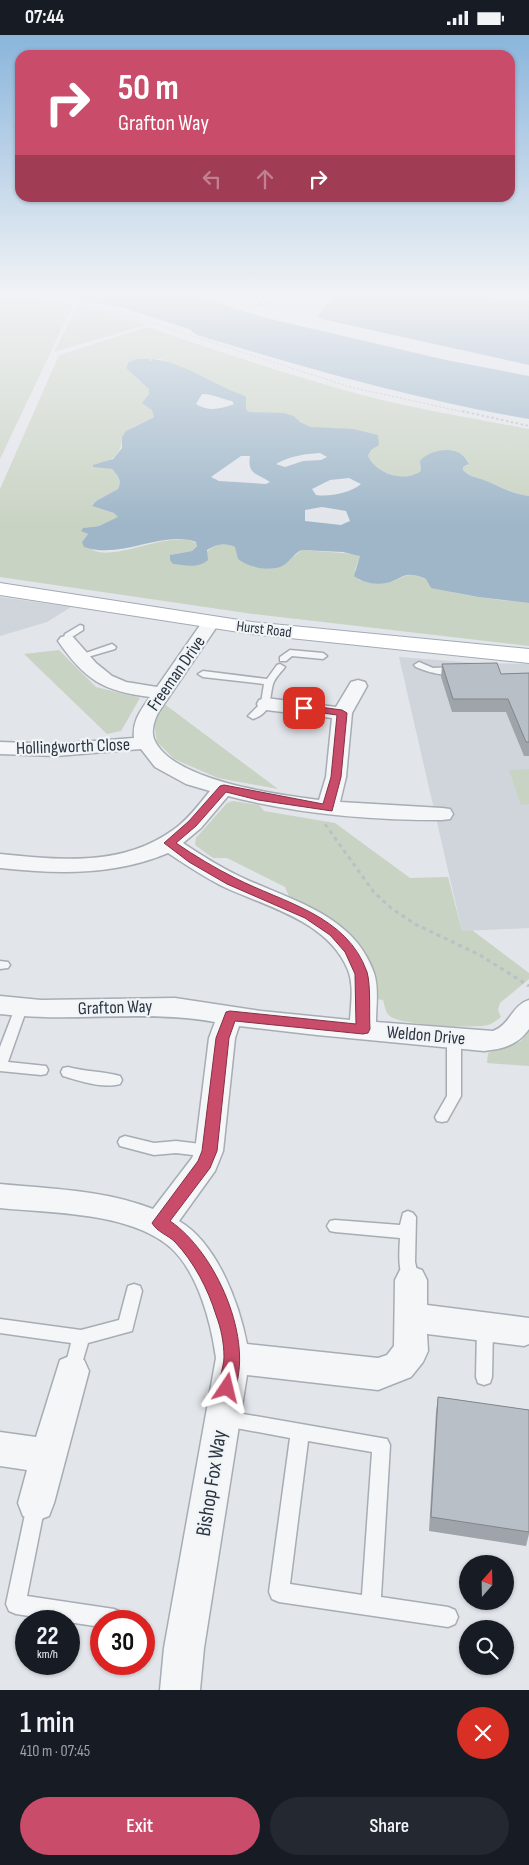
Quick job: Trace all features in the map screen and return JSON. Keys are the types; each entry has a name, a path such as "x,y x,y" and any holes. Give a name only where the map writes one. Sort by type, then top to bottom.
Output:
{"main road":[{"name":"Hurst Road","path":"0,589 252,628 489,656 529,656"}],"street":[{"name":"Freeman Drive","path":"146,743 144,724 148,713 211,622"},
{"path":"74,634 81,656 90,668 106,681 124,687 161,693"},
{"path":"321,807 336,777 342,713 358,686"},
{"path":"260,710 342,713"},
{"path":"146,743 154,755 167,766 183,775 224,788 321,807 368,813 442,814"},
{"name":"Hollingworth Close","path":"0,748 56,750 146,743"},
{"path":"0,861 56,866 108,864 149,853 169,843 193,824 224,788"},
{"name":"Weldon Drive","path":"169,843 193,860 231,881 309,916 334,932 350,951 362,974 363,1029 495,1041 506,1038 514,1031 529,1009"},
{"name":"Grafton Way","path":"11,1007 163,1006 192,1008 230,1016 363,1029"},
{"path":"160,1223 205,1163 209,1151 222,1038 230,1016"},
{"name":"Bishop Fox Way","path":"0,1196 113,1209 160,1223 179,1236 195,1254 224,1314 233,1357 221,1419 184,1648 180,1690"},
{"path":"233,1357 378,1374 399,1366 411,1351 411,1280"},
{"path":"412,1318 526,1330"},
{"path":"36,1503 72,1371"},
{"path":"0,1449 49,1456"}],"lane":[{"path":"81,656 112,647"},
{"path":"260,710 269,682 290,653 323,656"},
{"path":"419,665 432,675 467,670"},
{"path":"203,674 269,682"},
{"path":"11,1007 0,1066 41,1070"},
{"path":"442,1117 454,1096 454,1038"},
{"path":"68,1072 85,1077 115,1080"},
{"path":"125,1142 154,1149 176,1147 209,1151"},
{"path":"335,1226 408,1225 407,1261 411,1280"},
{"path":"0,1326 81,1337 126,1326 134,1291"},
{"path":"484,1377 485,1326"},
{"path":"72,1371 81,1337"},
{"path":"221,1419 381,1445 371,1607"},
{"path":"300,1433 279,1592 448,1617"},
{"path":"36,1503 16,1604 90,1615"}],"path":[{"path":"298,370 350,387 529,426"},
{"path":"321,807 329,830 373,891 392,908 415,924 480,955 529,986"}],"shaded area":[{"path":"0,597 71,607 47,622 0,636"},
{"path":"399,657 476,663 529,664 529,928 462,931"}],"green space":[{"path":"0,370 42,370 0,459"},
{"path":"52,370 128,370 149,389 154,417 133,427 122,437 118,453 97,467 112,469 118,476 120,483 118,489 96,501 92,506 114,513 119,517 99,526 83,528 82,531 88,534 82,542 95,551 106,553 161,542 188,540 198,544 192,551 170,555 173,564 197,565 212,547 223,544 236,547 238,559 254,567 268,569 277,568 302,550 356,554 360,556 355,570 359,580 382,583 391,582 410,575 426,579 449,591 489,599 529,603 529,646 253,614 0,577 0,489"},
{"path":"185,370 279,370 379,399 529,429 529,496 470,475 463,470 463,467 469,465 420,461 421,471 414,475 391,475 378,468 368,456 371,450 379,445 311,427 300,422 294,416 249,412 246,409 243,395 222,388"},
{"path":"59,650 96,687 140,698 121,731 107,734 24,654"},
{"path":"163,703 278,789 218,778 174,759 157,742 153,718"},
{"path":"529,769 529,804 521,805 509,770"},
{"path":"233,801 259,805 264,811 335,823 410,878 448,877 462,931 472,930 529,973 529,979 500,1003 498,1010 501,1017 488,1025 468,1027 438,1026 398,1020 391,1017 386,1011 383,1000 377,999 371,967 363,952 346,932 333,921 291,901 285,887 227,858 213,858 195,845 196,838 227,803"},
{"path":"529,1030 529,1066 487,1063 488,1053 521,1041"}],"water":[{"path":"128,370 189,370 246,397 246,409 249,412 284,413 294,416 300,422 311,427 353,429 378,435 379,445 371,450 368,456 378,468 391,475 414,475 421,471 420,461 434,452 451,450 461,454 469,464 463,467 463,470 468,474 529,496 529,603 478,597 431,588 426,579 413,575 406,575 393,581 378,584 368,582 354,576 360,556 343,552 302,550 284,565 273,569 266,569 242,562 238,559 235,547 221,544 207,550 208,560 200,565 173,564 170,560 170,555 192,551 197,546 196,542 183,539 113,550 98,550 84,547 82,542 88,534 81,531 83,528 99,526 118,517 114,513 92,506 96,501 118,489 120,483 118,476 112,469 93,467 93,465 113,459 122,448 122,437 126,431 154,417 152,410 142,403 149,394 149,389","holes":["202,394 232,401 234,404 215,409 201,407 196,404","320,453 327,457 321,460 303,461 285,467 276,464 292,457","241,456 250,456 250,467 254,473 270,482 266,484 219,481 211,477","349,478 361,484 346,492 333,495 316,495 312,489 330,480","322,507 346,511 350,521 341,525 305,521 305,510"]},
{"path":"320,370 499,370 529,376 529,419 445,403"}],"building":[{"path":"497,663 501,674 529,673 529,742 526,742 508,699 453,699 442,664"},
{"path":"438,1397 529,1410 529,1532 431,1517"}],"route":[{"path":"227,1388 233,1357 224,1314 195,1254 179,1236 160,1223 205,1163 209,1151 222,1038 230,1016 363,1029 362,974 350,951 334,932 309,916 231,881 193,860 169,843 193,824 224,788 328,808 336,777 342,713 304,708"}]}
